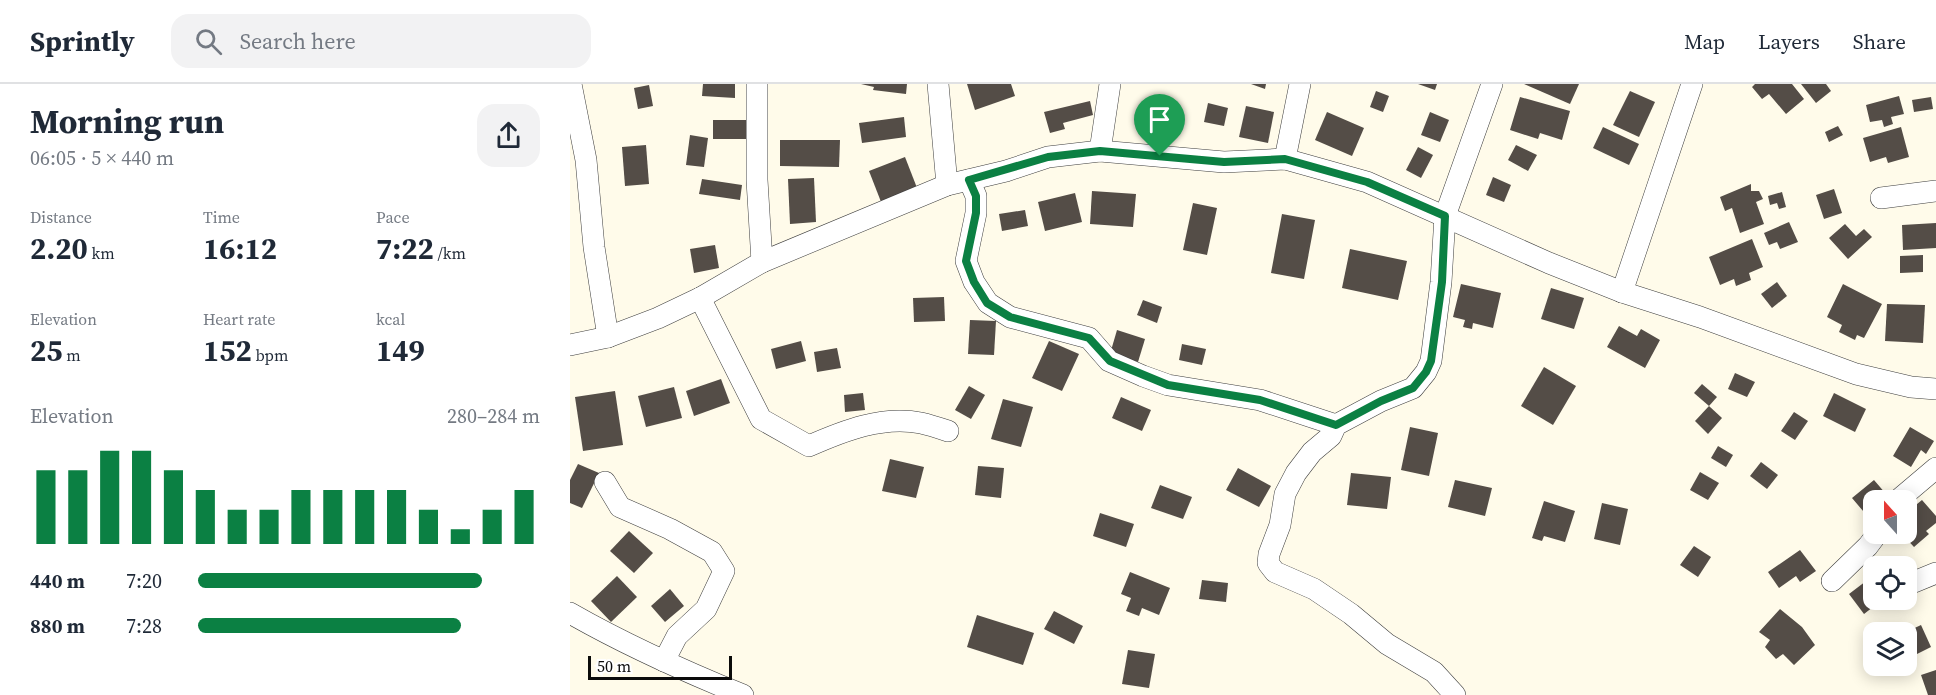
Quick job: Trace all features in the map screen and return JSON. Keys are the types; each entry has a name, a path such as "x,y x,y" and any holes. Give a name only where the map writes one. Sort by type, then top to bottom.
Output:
{"street":[{"path":"571,84 586,160 594,247 608,337"},
{"path":"757,84 757,180 762,262"},
{"path":"938,84 947,185"},
{"path":"1100,151 1110,84"},
{"path":"1285,159 1300,84"},
{"path":"1455,695 1434,672 1387,644 1351,614 1314,589 1275,572 1268,563 1289,487 1296,473 1312,452 1331,436 1336,425 1381,401 1413,388 1426,372 1431,361 1442,282 1445,216 1492,84"},
{"path":"1622,292 1692,84"},
{"path":"570,345 608,337 658,318 699,298 762,262 947,185 1048,157 1100,151 1224,162 1285,159 1367,182 1549,263 1622,292 1700,317 1856,374 1911,387 1936,390"},
{"path":"969,180 976,196 976,213 966,261 974,282 987,303 1010,317 1089,338 1110,361 1168,385 1260,400 1336,425"},
{"path":"1881,198 1936,192"},
{"path":"699,298 761,419 809,446 831,436 882,421 920,422 948,431"},
{"path":"1910,490 1936,468"},
{"path":"605,482 620,507 670,529 712,552 724,571 706,609 677,636 664,661"},
{"path":"1832,580 1870,544"},
{"path":"1917,581 1936,573"},
{"path":"570,613 613,638 743,695"}],"building":[{"path":"703,84 735,84 735,98 702,96"},
{"path":"861,84 907,84 906,94 873,90 874,87"},
{"path":"967,84 1011,84 1015,96 975,110"},
{"path":"1251,84 1266,84 1265,89"},
{"path":"1418,84 1437,84 1435,90"},
{"path":"1524,84 1579,84 1570,104"},
{"path":"1755,84 1792,84 1804,99 1786,114 1769,94 1762,99 1752,87"},
{"path":"1801,84 1826,84 1831,91 1816,103"},
{"path":"649,85 653,106 638,109 634,88"},
{"path":"1376,91 1389,96 1383,112 1370,107"},
{"path":"1630,91 1655,102 1639,137 1613,125"},
{"path":"1899,96 1904,114 1891,117 1893,124 1884,127 1882,120 1870,122 1866,105"},
{"path":"1520,97 1570,111 1562,140 1540,133 1538,139 1510,130"},
{"path":"1931,97 1933,109 1914,112 1912,100"},
{"path":"1090,101 1093,115 1063,123 1065,129 1050,133 1044,112"},
{"path":"1208,103 1228,108 1224,126 1204,122"},
{"path":"1246,106 1274,112 1268,143 1239,137"},
{"path":"1327,112 1364,128 1352,156 1315,140"},
{"path":"1430,112 1449,120 1440,142 1421,135"},
{"path":"904,117 906,137 862,143 859,123"},
{"path":"713,120 746,120 746,139 713,139"},
{"path":"1838,126 1843,135 1829,142 1825,132"},
{"path":"1603,127 1639,144 1629,165 1593,148"},
{"path":"1901,127 1909,157 1888,163 1886,157 1870,162 1863,138"},
{"path":"690,135 708,138 704,167 686,165"},
{"path":"780,140 840,140 839,167 780,166"},
{"path":"646,145 649,184 625,186 622,147"},
{"path":"1516,145 1537,155 1528,171 1508,160"},
{"path":"1418,147 1433,155 1421,178 1406,170"},
{"path":"905,157 919,193 883,207 869,171"},
{"path":"1493,177 1511,185 1504,202 1486,195"},
{"path":"814,178 816,222 790,224 788,179"},
{"path":"702,179 742,185 740,200 699,194"},
{"path":"1751,184 1751,191 1759,191 1763,199 1756,202 1764,224 1740,233 1732,208 1725,211 1720,197"},
{"path":"1834,189 1842,213 1824,219 1816,195"},
{"path":"1092,191 1136,194 1133,227 1090,224"},
{"path":"1782,192 1786,207 1779,209 1777,203 1770,205 1768,196"},
{"path":"1075,193 1082,222 1045,231 1038,202"},
{"path":"1193,203 1217,208 1207,255 1183,250"},
{"path":"1025,210 1028,226 1002,231 999,214"},
{"path":"1282,214 1315,220 1304,279 1271,273"},
{"path":"1789,222 1798,242 1780,249 1777,242 1769,245 1764,233"},
{"path":"1936,223 1936,248 1903,250 1902,225"},
{"path":"1845,224 1856,236 1864,229 1872,237 1848,259 1829,238"},
{"path":"1752,239 1763,267 1749,273 1751,280 1736,286 1734,279 1720,285 1709,257"},
{"path":"715,245 719,268 694,273 690,249"},
{"path":"1350,249 1407,261 1398,300 1342,288"},
{"path":"1923,255 1923,272 1900,273 1900,256"},
{"path":"1777,282 1787,296 1772,308 1761,294"},
{"path":"1461,284 1501,293 1493,328 1473,323 1472,329 1463,327 1465,320 1453,317"},
{"path":"1843,284 1882,304 1864,338 1857,335 1855,340 1839,332 1842,325 1827,317"},
{"path":"1551,288 1584,298 1574,329 1541,319"},
{"path":"944,297 945,321 914,322 913,298"},
{"path":"1143,300 1162,307 1157,323 1137,315"},
{"path":"1887,304 1925,305 1923,343 1885,341"},
{"path":"970,320 996,321 994,355 968,354"},
{"path":"1619,326 1637,336 1641,329 1660,340 1645,368 1607,347"},
{"path":"1117,330 1145,339 1138,362 1110,354"},
{"path":"801,341 806,361 776,369 771,349"},
{"path":"1049,341 1079,354 1062,391 1032,378"},
{"path":"1182,344 1206,349 1202,365 1179,360"},
{"path":"837,348 841,368 817,372 814,352"},
{"path":"1544,367 1576,386 1553,425 1521,406"},
{"path":"1735,373 1755,382 1747,397 1728,389"},
{"path":"721,379 730,403 694,416 686,391"},
{"path":"1702,384 1717,397 1709,406 1694,393"},
{"path":"969,386 985,395 971,419 955,410"},
{"path":"674,387 682,418 646,427 638,396"},
{"path":"615,391 623,445 583,451 575,397"},
{"path":"863,393 865,410 845,412 844,395"},
{"path":"1834,393 1866,409 1855,432 1823,416"},
{"path":"1121,397 1151,410 1142,431 1112,418"},
{"path":"1003,399 1033,407 1021,447 991,439"},
{"path":"1709,406 1722,418 1708,434 1695,421"},
{"path":"1794,412 1808,421 1795,440 1781,431"},
{"path":"1410,427 1438,433 1429,476 1401,470"},
{"path":"1910,427 1934,441 1926,454 1921,450 1911,467 1893,456"},
{"path":"1718,446 1733,455 1726,467 1711,458"},
{"path":"890,459 924,467 916,498 882,491"},
{"path":"1761,462 1778,475 1767,489 1750,476"},
{"path":"578,464 599,473 582,508 570,503 570,480"},
{"path":"978,466 1004,468 1001,498 975,495"},
{"path":"1238,468 1271,486 1259,507 1226,490"},
{"path":"1700,472 1719,483 1708,500 1690,490"},
{"path":"1351,473 1391,477 1387,509 1347,505"},
{"path":"1455,480 1492,488 1485,516 1448,507"},
{"path":"1874,480 1883,490 1863,490 1863,511 1852,498"},
{"path":"1160,485 1192,497 1183,519 1151,508"},
{"path":"1922,500 1936,516 1936,523 1926,531 1929,534 1914,547 1911,544 1917,544 1917,504"},
{"path":"1544,501 1575,511 1565,542 1544,536 1542,541 1532,538"},
{"path":"1602,503 1628,509 1620,545 1594,539"},
{"path":"1100,513 1134,524 1126,547 1093,536"},
{"path":"629,531 653,553 634,573 610,551"},
{"path":"1694,546 1711,557 1698,577 1680,565"},
{"path":"1800,550 1816,571 1800,582 1796,576 1779,588 1768,572"},
{"path":"1130,572 1170,588 1159,615 1142,608 1139,616 1126,611 1131,598 1121,594"},
{"path":"617,576 637,597 611,622 591,601"},
{"path":"1202,580 1228,583 1226,602 1199,599"},
{"path":"1863,583 1863,610 1869,610 1864,614 1849,594"},
{"path":"670,589 684,606 665,622 651,606"},
{"path":"1780,609 1802,627 1815,645 1794,665 1783,654 1776,659 1765,647 1770,640 1759,632"},
{"path":"1054,611 1083,626 1074,644 1044,629"},
{"path":"977,615 1034,633 1023,665 967,647"},
{"path":"1921,625 1931,647 1917,654 1917,627"},
{"path":"1128,650 1155,654 1149,688 1122,684"},
{"path":"1936,670 1936,695 1928,695 1921,675"}],"route":[{"path":"1100,151 1160,156 1224,162 1285,159 1367,182 1445,216 1442,282 1431,361 1419,382 1413,388 1381,401 1336,425 1260,400 1168,385 1110,361 1089,338 1010,317 987,303 974,282 966,261 976,213 976,196 969,180 1048,157 1100,151"}]}
